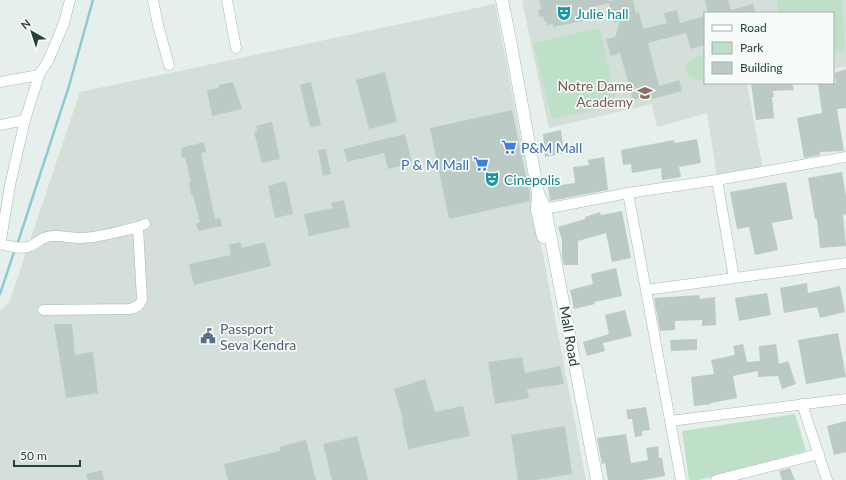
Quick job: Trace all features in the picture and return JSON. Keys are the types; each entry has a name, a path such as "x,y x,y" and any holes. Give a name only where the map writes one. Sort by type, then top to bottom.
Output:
{"street":[{"path":"43,310 130,309 140,305 142,299 142,225 92,237 46,237 32,246 22,248 3,245 1,240 10,185 25,120 39,75 48,61 64,23 70,0"},
{"path":"153,0 169,65"},
{"path":"227,0 236,48"},
{"name":"Mall Road","path":"502,0 570,358 597,480"},
{"path":"0,82 39,75"},
{"path":"0,125 25,120"},
{"path":"541,209 846,157"},
{"path":"717,180 734,278"},
{"path":"628,193 681,480"},
{"path":"646,290 846,263"},
{"path":"570,358 589,480"},
{"path":"670,421 846,399"},
{"path":"802,404 827,480"},
{"path":"716,480 819,454"}],"shaded area":[{"name":"Notre Dame Academy","path":"846,0 846,67 834,68 834,12 704,12 704,84 747,84 763,169 717,176 707,113 657,127 652,104 549,128 522,1"},
{"path":"495,4 586,480 0,480 0,311 9,303 80,92"}],"green space":[{"path":"777,0 842,0 845,51 834,52 834,12 778,12"},
{"path":"600,28 617,105 552,119 533,43"},
{"path":"704,54 704,79 698,80 692,78 688,74 685,67 694,58"},
{"path":"795,414 806,451 699,480 689,480 682,431"}],"building":[{"path":"539,0 633,0 636,13 639,12 643,29 667,23 664,13 677,10 680,23 704,16 704,45 691,49 686,33 648,43 659,86 679,80 682,91 649,100 647,97 633,100 620,53 611,56 606,39 615,37 620,21 614,23 609,3 589,8 592,19 553,27 553,24 547,25 543,16 539,17 538,10 541,9"},
{"path":"705,0 728,0 731,10 753,4 756,12 708,12"},
{"path":"846,69 846,108 837,109 844,151 820,152 820,155 804,158 797,118 822,113 818,84 836,83 834,73"},
{"path":"385,72 397,122 369,129 356,80"},
{"path":"233,82 242,109 212,116 207,90 219,88 219,85"},
{"path":"311,82 321,125 310,127 300,85"},
{"path":"751,84 792,84 794,90 773,91 774,97 772,97 774,118 756,120"},
{"name":"P & M Mall","path":"512,110 530,201 449,219 430,128"},
{"path":"272,122 280,159 262,163 254,132 258,131 256,126"},
{"path":"561,130 564,153 545,157 543,134"},
{"path":"405,134 412,163 388,169 384,153 347,162 344,149"},
{"path":"697,139 701,163 679,167 681,177 662,180 661,168 632,173 631,164 623,165 621,150 674,140 675,143"},
{"path":"204,142 206,152 201,153 215,219 220,218 222,226 198,231 196,224 200,222 193,195 191,195 189,182 191,182 185,157 182,158 181,148"},
{"path":"326,149 331,174 323,176 318,150"},
{"path":"604,157 608,190 550,201 548,187 575,183 573,167 589,165 588,160"},
{"path":"842,172 846,197 846,214 843,215 846,246 820,248 817,219 815,219 808,178"},
{"path":"286,181 293,214 275,218 268,186"},
{"path":"786,182 793,219 772,223 778,250 755,255 749,227 737,229 730,192"},
{"path":"344,200 350,227 309,236 304,214 333,208 331,203"},
{"path":"622,211 631,258 612,262 606,233 578,241 578,265 564,265 562,257 562,240 558,227 585,219 585,217 600,212 601,215"},
{"path":"240,242 242,248 265,242 271,266 194,285 189,264 231,255 229,245"},
{"path":"616,268 622,296 594,302 595,304 574,309 570,290 593,284 591,274"},
{"path":"807,283 808,293 840,286 845,312 820,318 817,307 784,313 780,288"},
{"path":"767,293 771,315 739,321 735,298"},
{"path":"699,295 700,299 715,297 716,325 702,326 702,320 675,321 675,330 660,331 654,298"},
{"path":"625,310 632,336 603,343 605,351 587,356 583,342 609,334 605,315"},
{"path":"54,324 72,324 75,355 93,352 98,393 66,398"},
{"path":"838,333 846,377 806,384 798,340"},
{"path":"697,339 697,350 671,351 670,340"},
{"path":"743,344 747,362 760,361 759,346 776,344 779,364 788,361 796,384 782,389 778,376 758,377 758,371 733,376 737,398 694,406 691,377 714,374 711,360 735,355 733,346"},
{"path":"522,357 525,373 560,366 564,384 527,389 529,398 495,404 488,362"},
{"path":"425,379 435,412 463,406 470,436 408,449 403,419 394,389"},
{"path":"646,407 650,430 642,431 642,436 635,437 632,419 628,419 626,410"},
{"path":"846,421 846,452 834,455 827,426"},
{"path":"565,426 572,474 535,480 518,480 511,435"},
{"path":"626,434 631,463 648,460 646,448 658,446 659,458 662,458 665,476 643,480 608,480 605,463 602,464 597,438"},
{"path":"357,436 368,480 332,480 323,444"},
{"path":"306,440 316,480 228,480 224,464 280,451 279,447"},
{"path":"790,468 795,480 782,480 779,471"},
{"path":"102,470 104,480 88,480 86,474"}],"waterway":[{"path":"17,245 69,86 93,0"},
{"path":"0,294 15,249"}],"place":[{"name":"Julie hall","path":"564,13"},
{"name":"Notre Dame Academy","path":"645,93"},
{"name":"P&M Mall","path":"509,147"},
{"name":"P & M Mall","path":"481,164"},
{"name":"Cinepolis","path":"492,179"},
{"name":"Passport Seva Kendra","path":"208,336"}]}
